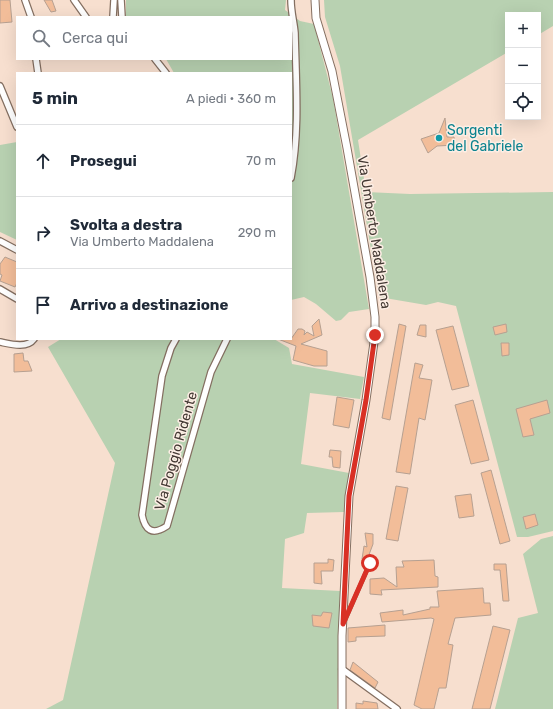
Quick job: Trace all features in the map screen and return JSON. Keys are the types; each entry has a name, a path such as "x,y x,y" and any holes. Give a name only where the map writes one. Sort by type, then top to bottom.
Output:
{"street":[{"path":"25,0 31,16"},
{"path":"74,0 85,16"},
{"path":"113,16 114,0"},
{"path":"121,0 122,16"},
{"path":"291,0 291,10 295,25 296,63 296,152 292,173"},
{"name":"Via Umberto Maddalena","path":"315,0 316,18 332,70 347,148 370,277 375,317 375,335 366,400 349,496 343,624 342,709"},
{"path":"36,60 38,72"},
{"path":"156,60 165,72"},
{"path":"0,86 16,125"},
{"path":"0,241 16,249"},
{"path":"0,289 16,298"},
{"path":"0,342 20,346 32,342 33,340"},
{"name":"Via Poggio Ridente","path":"175,340 171,348 162,376 142,514 144,525 151,530 159,531 166,526 211,372 227,340"},
{"path":"342,669 397,709"}],"lane":[{"path":"343,624 370,563"}],"green space":[{"path":"126,0 286,0 285,10 300,21 314,24 333,98 369,309 349,312 341,320 336,321 316,304 304,297 292,300 292,72 173,72 167,60 292,60 292,16 126,16"},
{"path":"324,0 553,0 553,26 541,33 541,12 505,12 505,54 358,140 366,192 410,194 553,192 553,531 528,537 517,537 456,306 438,302 426,305 379,297 340,66 325,17"},
{"path":"16,142 16,240 0,232 0,145"},
{"path":"59,340 276,340 289,348 292,364 364,377 360,399 310,393 301,464 349,473 344,512 307,513 304,533 285,539 282,588 340,591 337,709 46,709 63,700 115,463 48,347"},
{"path":"553,536 553,709 495,709 518,618 538,613 523,554 541,539"}],"building":[{"path":"0,0 10,0 12,22 0,23"},
{"path":"44,0 52,0 56,11 51,12"},
{"name":"Sorgenti del Gabriele","path":"445,118 447,137 454,137 455,145 437,146 428,153 421,139 439,133"},
{"path":"5,257 16,262 15,287 0,281 2,275 0,274 0,264"},
{"path":"319,319 322,335 301,344 327,351 327,366 314,366 293,360 296,346 281,340 292,340 298,329 305,331 304,335 307,332 314,336 312,326"},
{"path":"399,324 406,326 390,420 382,418"},
{"path":"506,324 507,332 495,335 493,327"},
{"path":"420,325 426,325 426,337 417,335"},
{"path":"453,326 469,386 452,390 436,330"},
{"path":"501,343 509,343 509,355 502,356"},
{"path":"23,353 24,361 28,361 32,371 14,372 14,354"},
{"path":"415,363 423,365 419,378 432,380 425,420 419,418 410,474 396,472"},
{"path":"337,397 354,400 349,428 333,425"},
{"path":"473,400 489,460 471,464 455,405"},
{"path":"547,400 550,413 530,419 534,435 523,437 516,409"},
{"path":"330,450 341,451 340,468 333,467 332,457 329,457"},
{"path":"491,470 510,541 500,544 481,473"},
{"path":"396,486 408,488 398,541 386,539"},
{"path":"471,494 474,516 459,518 455,496"},
{"path":"535,514 538,525 526,529 523,517"},
{"path":"365,533 373,534 373,544 367,560 362,559 364,546 367,547"},
{"path":"328,559 334,560 333,571 321,571 322,584 314,583 314,563 328,563"},
{"path":"434,560 435,576 438,577 438,587 381,590 382,595 370,594 370,579 384,578 397,587 396,567 404,567 402,561"},
{"path":"494,564 506,564 509,601 503,601 500,570 494,570"},
{"path":"483,588 484,603 490,603 491,615 455,618 448,644 453,645 446,688 439,688 434,709 422,709 414,705 434,619 382,622 380,613 403,610 403,615 430,609 430,607 439,607 437,591"},
{"path":"323,612 332,613 329,628 313,626 312,615 321,616"},
{"path":"385,625 385,636 356,637 356,641 348,642 348,628"},
{"path":"493,626 510,630 490,709 472,709"},
{"path":"353,662 378,682 375,688 350,670"},
{"path":"363,701 377,703 378,709 356,709 356,703 363,704"}],"place":[{"name":"Sorgenti del Gabriele","path":"439,138"}],"route":[{"path":"370,563 343,624 349,496 366,400 375,335"}]}
